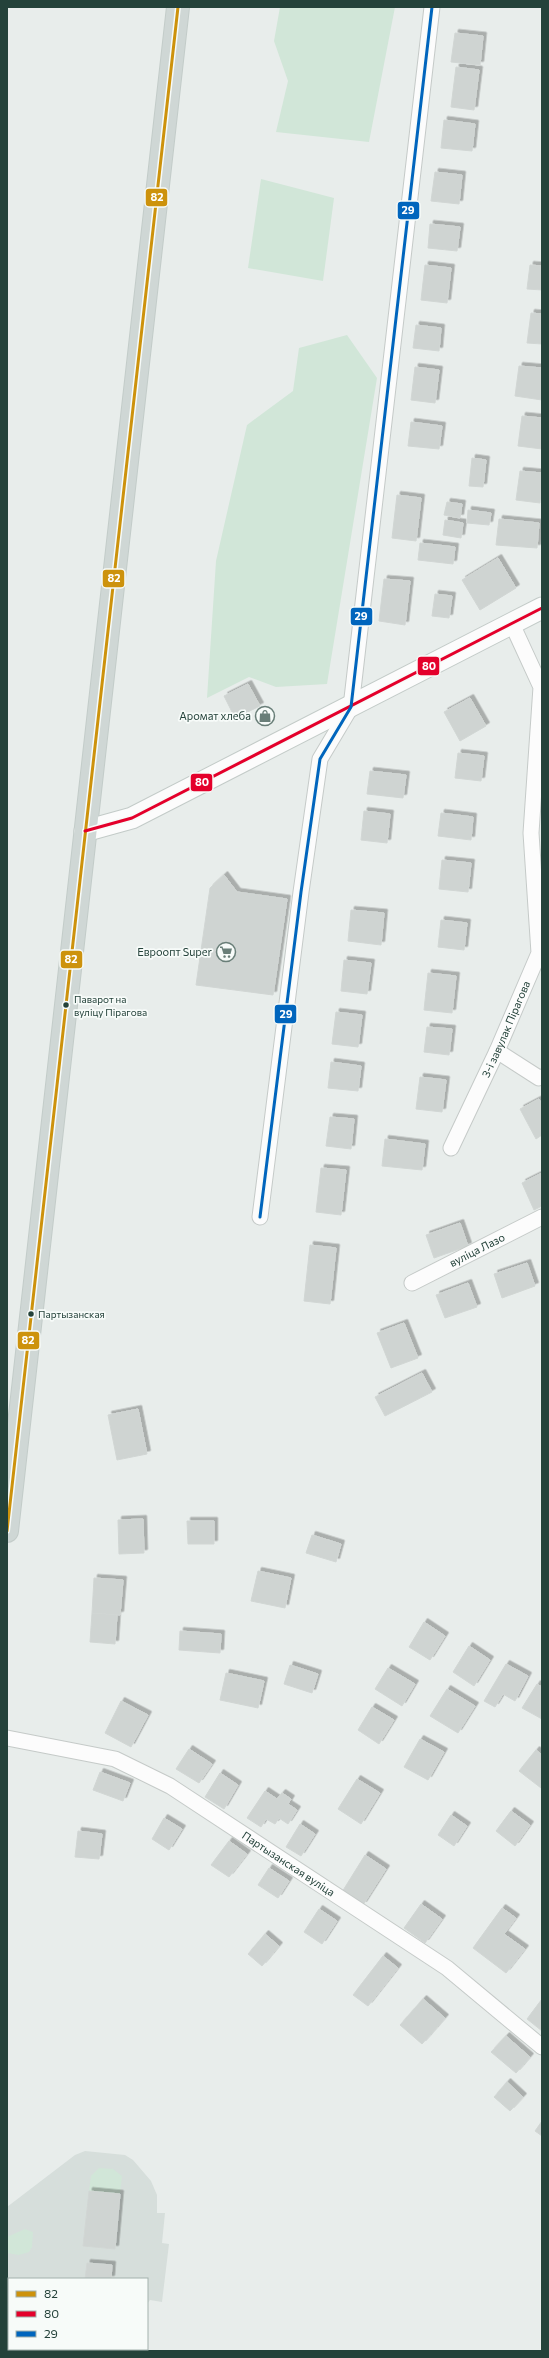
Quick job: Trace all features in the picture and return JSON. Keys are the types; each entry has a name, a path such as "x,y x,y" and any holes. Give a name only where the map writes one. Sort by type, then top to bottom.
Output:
{"main road":[{"path":"7,1531 178,7"},
{"path":"85,831 132,818 352,708 542,608"}],"street":[{"path":"260,1217 300,892 320,759 352,708 432,7"},
{"name":"3-і завулак Пірагова","path":"451,1148 497,1051 539,953 531,833 541,689 512,624"},
{"path":"497,1051 540,1078 542,1077"},
{"name":"вуліца Лазо","path":"412,1283 542,1217"},
{"name":"Партызанская вуліца","path":"7,1738 115,1759 170,1786 447,1968 542,2047"}],"shaded area":[{"path":"85,2151 125,2155 133,2160 151,2181 157,2195 157,2213 165,2213 162,2243 169,2244 162,2302 150,2300 148,2303 148,2278 8,2278 8,2310 7,2308 7,2207 75,2155"}],"green space":[{"path":"280,7 395,7 369,142 276,132 288,81 274,41"},
{"path":"261,179 334,198 323,281 248,268"},
{"path":"347,335 377,378 327,684 276,687 249,677 207,698 216,561 247,425 293,391 299,348"},
{"path":"99,2168 113,2169 122,2176 120,2194 89,2191 91,2176"},
{"path":"25,2229 33,2232 32,2247 29,2252 19,2255 7,2253 7,2237"}],"building":[{"path":"455,33 483,36 480,65 451,62"},
{"path":"456,67 479,70 474,110 451,107"},
{"path":"444,120 475,124 472,151 441,148"},
{"path":"435,172 462,175 459,204 431,201"},
{"path":"430,224 460,227 457,251 428,248"},
{"path":"425,265 451,268 447,303 421,300"},
{"path":"530,265 542,266 542,290 527,289"},
{"path":"531,313 542,314 542,344 527,343"},
{"path":"416,325 441,328 439,351 413,348"},
{"path":"519,366 542,368 542,400 515,396"},
{"path":"415,367 439,370 435,403 411,400"},
{"path":"522,416 542,418 542,449 518,446"},
{"path":"411,422 442,426 439,449 408,446"},
{"path":"472,458 486,460 483,487 469,486"},
{"path":"520,471 542,473 540,503 516,500"},
{"path":"397,495 421,498 416,541 392,538"},
{"path":"447,502 462,504 460,518 444,515"},
{"path":"468,510 491,513 489,525 467,523"},
{"path":"499,519 539,523 537,548 496,545"},
{"path":"445,520 463,523 461,538 443,535"},
{"path":"420,543 455,547 453,564 418,560"},
{"path":"498,558 516,588 480,610 462,580"},
{"path":"384,579 410,581 405,625 379,621"},
{"path":"435,594 452,596 449,618 432,616"},
{"path":"248,684 260,706 235,718 224,696"},
{"path":"470,698 486,726 460,741 444,712"},
{"path":"458,753 484,756 481,781 455,778"},
{"path":"370,771 406,775 403,798 367,794"},
{"path":"364,811 390,814 387,843 361,840"},
{"path":"441,813 473,817 471,840 438,836"},
{"path":"442,860 471,863 468,892 439,889"},
{"path":"224,875 237,892 287,899 273,995 196,985 210,888"},
{"path":"351,910 384,913 381,945 348,941"},
{"path":"441,920 467,923 464,950 438,947"},
{"path":"344,960 371,963 367,994 341,991"},
{"path":"428,973 456,976 452,1013 424,1010"},
{"path":"336,1012 362,1015 358,1047 332,1044"},
{"path":"427,1027 452,1029 449,1055 424,1052"},
{"path":"331,1062 361,1066 358,1091 328,1088"},
{"path":"420,1077 446,1080 442,1112 416,1109"},
{"path":"539,1099 542,1104 542,1135 536,1139 520,1109"},
{"path":"330,1117 354,1119 351,1149 326,1146"},
{"path":"385,1139 425,1144 422,1170 382,1166"},
{"path":"321,1168 346,1170 341,1215 316,1212"},
{"path":"542,1173 542,1206 534,1210 522,1183"},
{"path":"460,1223 468,1246 434,1258 426,1235"},
{"path":"310,1245 336,1248 330,1304 304,1301"},
{"path":"527,1263 535,1286 502,1298 494,1274"},
{"path":"468,1283 477,1307 445,1318 436,1295"},
{"path":"404,1323 418,1358 391,1368 377,1333"},
{"path":"422,1373 432,1392 385,1416 375,1397"},
{"path":"138,1409 147,1454 117,1460 108,1415"},
{"path":"143,1519 144,1553 119,1554 118,1520"},
{"path":"187,1521 214,1521 214,1544 188,1544"},
{"path":"312,1535 341,1544 336,1562 306,1553"},
{"path":"258,1571 291,1578 285,1608 251,1601"},
{"path":"94,1578 123,1580 120,1615 92,1613"},
{"path":"92,1613 117,1615 115,1644 90,1642"},
{"path":"424,1622 445,1636 430,1660 409,1647"},
{"path":"180,1631 221,1634 220,1653 179,1650"},
{"path":"469,1646 490,1660 474,1686 453,1672"},
{"path":"506,1664 528,1676 515,1701 503,1694 495,1707 484,1701"},
{"path":"290,1665 318,1674 312,1693 284,1684"},
{"path":"388,1668 415,1684 402,1706 375,1689"},
{"path":"226,1673 264,1681 258,1708 220,1700"},
{"path":"537,1684 542,1687 542,1719 522,1708"},
{"path":"447,1689 475,1706 458,1733 430,1716"},
{"path":"121,1701 148,1715 131,1747 105,1733"},
{"path":"372,1707 394,1720 379,1744 358,1730"},
{"path":"420,1739 444,1752 428,1780 404,1767"},
{"path":"189,1749 212,1764 199,1783 176,1769"},
{"path":"536,1750 542,1755 541,1788 519,1771"},
{"path":"100,1772 130,1783 123,1801 93,1790"},
{"path":"220,1773 238,1785 224,1809 205,1797"},
{"path":"357,1779 380,1793 361,1824 338,1809"},
{"path":"265,1791 277,1799 282,1793 291,1799 288,1804 297,1810 288,1824 279,1818 275,1824 266,1819 261,1827 247,1818"},
{"path":"511,1811 530,1825 515,1846 496,1831"},
{"path":"451,1815 467,1826 454,1846 438,1835"},
{"path":"164,1818 182,1829 169,1850 152,1839"},
{"path":"300,1824 315,1834 301,1856 286,1847"},
{"path":"78,1831 102,1834 99,1859 75,1857"},
{"path":"229,1841 247,1854 229,1877 211,1865"},
{"path":"365,1855 386,1869 363,1905 342,1892"},
{"path":"269,1868 289,1881 278,1898 258,1885"},
{"path":"421,1904 442,1919 425,1943 404,1928"},
{"path":"502,1908 516,1918 504,1934 525,1949 506,1973 473,1948"},
{"path":"319,1909 337,1921 322,1944 304,1932"},
{"path":"265,1934 279,1946 262,1966 248,1954"},
{"path":"383,1956 398,1968 368,2006 353,1995"},
{"path":"423,1999 445,2018 422,2044 400,2025"},
{"path":"542,1999 542,2031 527,2019"},
{"path":"506,2036 530,2057 516,2073 491,2052"},
{"path":"507,2082 523,2097 510,2111 494,2097"},
{"path":"542,2121 542,2136 535,2131"},
{"path":"89,2191 120,2194 115,2249 83,2246"},
{"path":"87,2263 112,2265 111,2278 85,2278"}],"transit line":[{"name":"82","path":"7,1531 178,7"},
{"name":"29","path":"260,1217 301,892 320,759 351,707 432,7"},
{"name":"80","path":"85,831 132,818 542,608"}],"place":[{"name":"Аромат хлеба","path":"265,716"},
{"name":"Евроопт Super","path":"226,952"},
{"name":"Паварот на вуліцу Пірагова","path":"66,1005"},
{"name":"Партызанская","path":"31,1314"}]}
